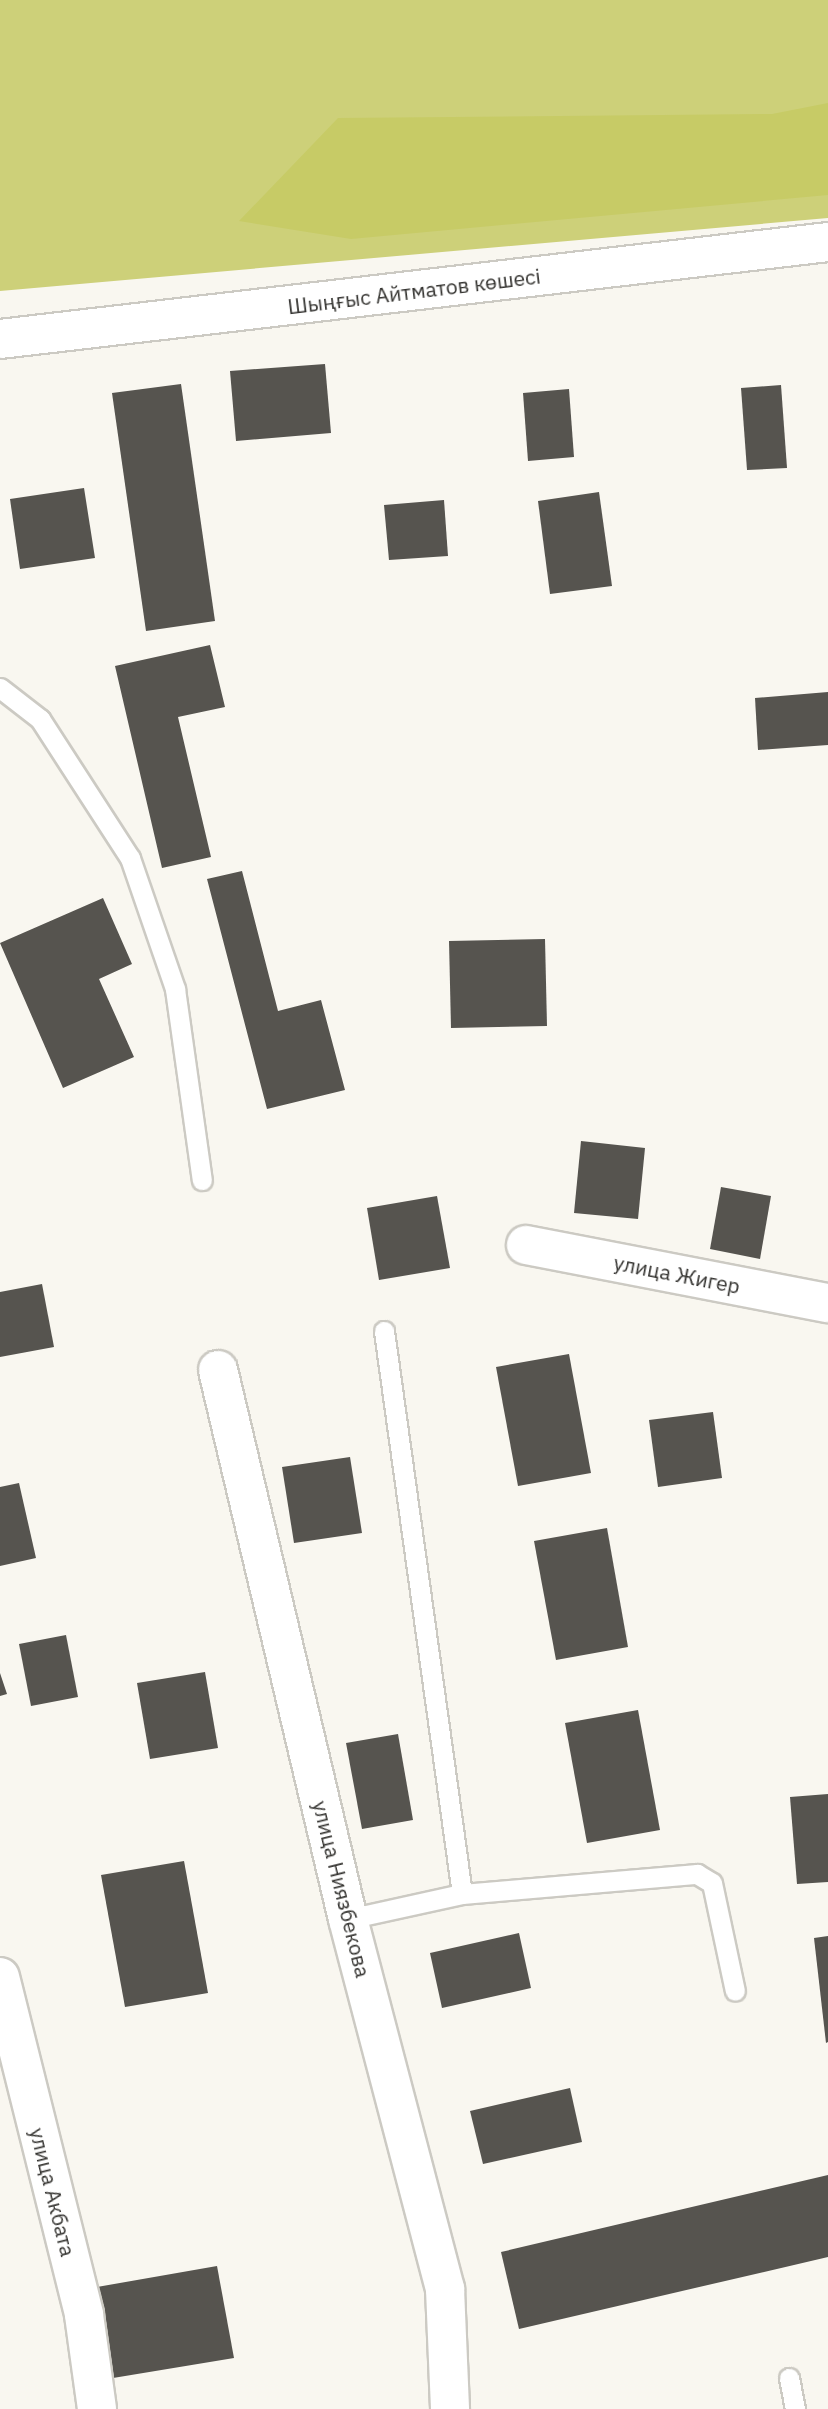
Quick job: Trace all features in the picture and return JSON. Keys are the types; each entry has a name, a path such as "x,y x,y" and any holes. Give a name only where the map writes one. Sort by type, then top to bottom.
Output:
{"street":[{"name":"Шыңғыс Айтматов көшесі","path":"0,339 828,242"},
{"name":"улица Жигер","path":"526,1245 828,1303"},
{"name":"улица Ниязбекова","path":"218,1370 348,1919 445,2289 450,2409"},
{"name":"улица Акбата","path":"0,1977 84,2315 97,2409"}],"lane":[{"path":"0,688 40,719 130,858 175,989 202,1180"},
{"path":"384,1331 462,1894"},
{"path":"348,1919 462,1894 697,1874 712,1883 735,1992"},
{"path":"789,2378 795,2409"}],"green space":[{"path":"0,0 828,0 828,218 0,291"},
{"path":"828,103 828,195 351,239 239,221 338,118 772,114"}],"building":[{"path":"325,364 331,433 236,441 230,371"},
{"path":"181,384 215,621 146,631 112,393"},
{"path":"781,385 787,468 747,470 741,388"},
{"path":"569,389 574,457 528,461 523,393"},
{"path":"84,488 95,558 20,569 10,499"},
{"path":"599,492 612,586 550,594 538,501"},
{"path":"444,500 448,556 389,560 384,505"},
{"path":"210,645 225,707 178,717 211,857 162,868 115,666"},
{"path":"828,692 828,745 758,750 755,698"},
{"path":"242,871 278,1011 321,1000 345,1090 267,1109 207,879"},
{"path":"103,898 132,964 99,979 134,1057 63,1088 0,943"},
{"path":"545,939 547,1026 451,1028 449,941"},
{"path":"581,1141 645,1148 638,1219 574,1213"},
{"path":"721,1187 771,1196 760,1259 710,1249"},
{"path":"437,1196 450,1268 379,1280 367,1208"},
{"path":"42,1284 54,1347 0,1357 0,1292"},
{"path":"569,1354 591,1473 518,1486 496,1367"},
{"path":"713,1412 722,1478 658,1487 649,1420"},
{"path":"350,1457 362,1533 294,1543 282,1467"},
{"path":"19,1483 36,1558 0,1566 0,1487"},
{"path":"607,1528 628,1647 556,1660 534,1541"},
{"path":"66,1635 78,1697 31,1706 19,1644"},
{"path":"205,1672 218,1748 150,1759 137,1683"},
{"path":"0,1673 7,1694 0,1696"},
{"path":"638,1710 660,1830 587,1843 565,1723"},
{"path":"398,1734 413,1820 362,1829 346,1743"},
{"path":"828,1794 828,1882 797,1884 790,1797"},
{"path":"184,1861 208,1993 125,2007 101,1875"},
{"path":"519,1933 531,1988 442,2008 430,1953"},
{"path":"828,1936 828,2042 826,2043 814,1938"},
{"path":"570,2088 582,2142 483,2164 470,2111"},
{"path":"828,2175 828,2257 519,2329 501,2252"},
{"path":"217,2266 234,2358 113,2378 97,2287"}]}
